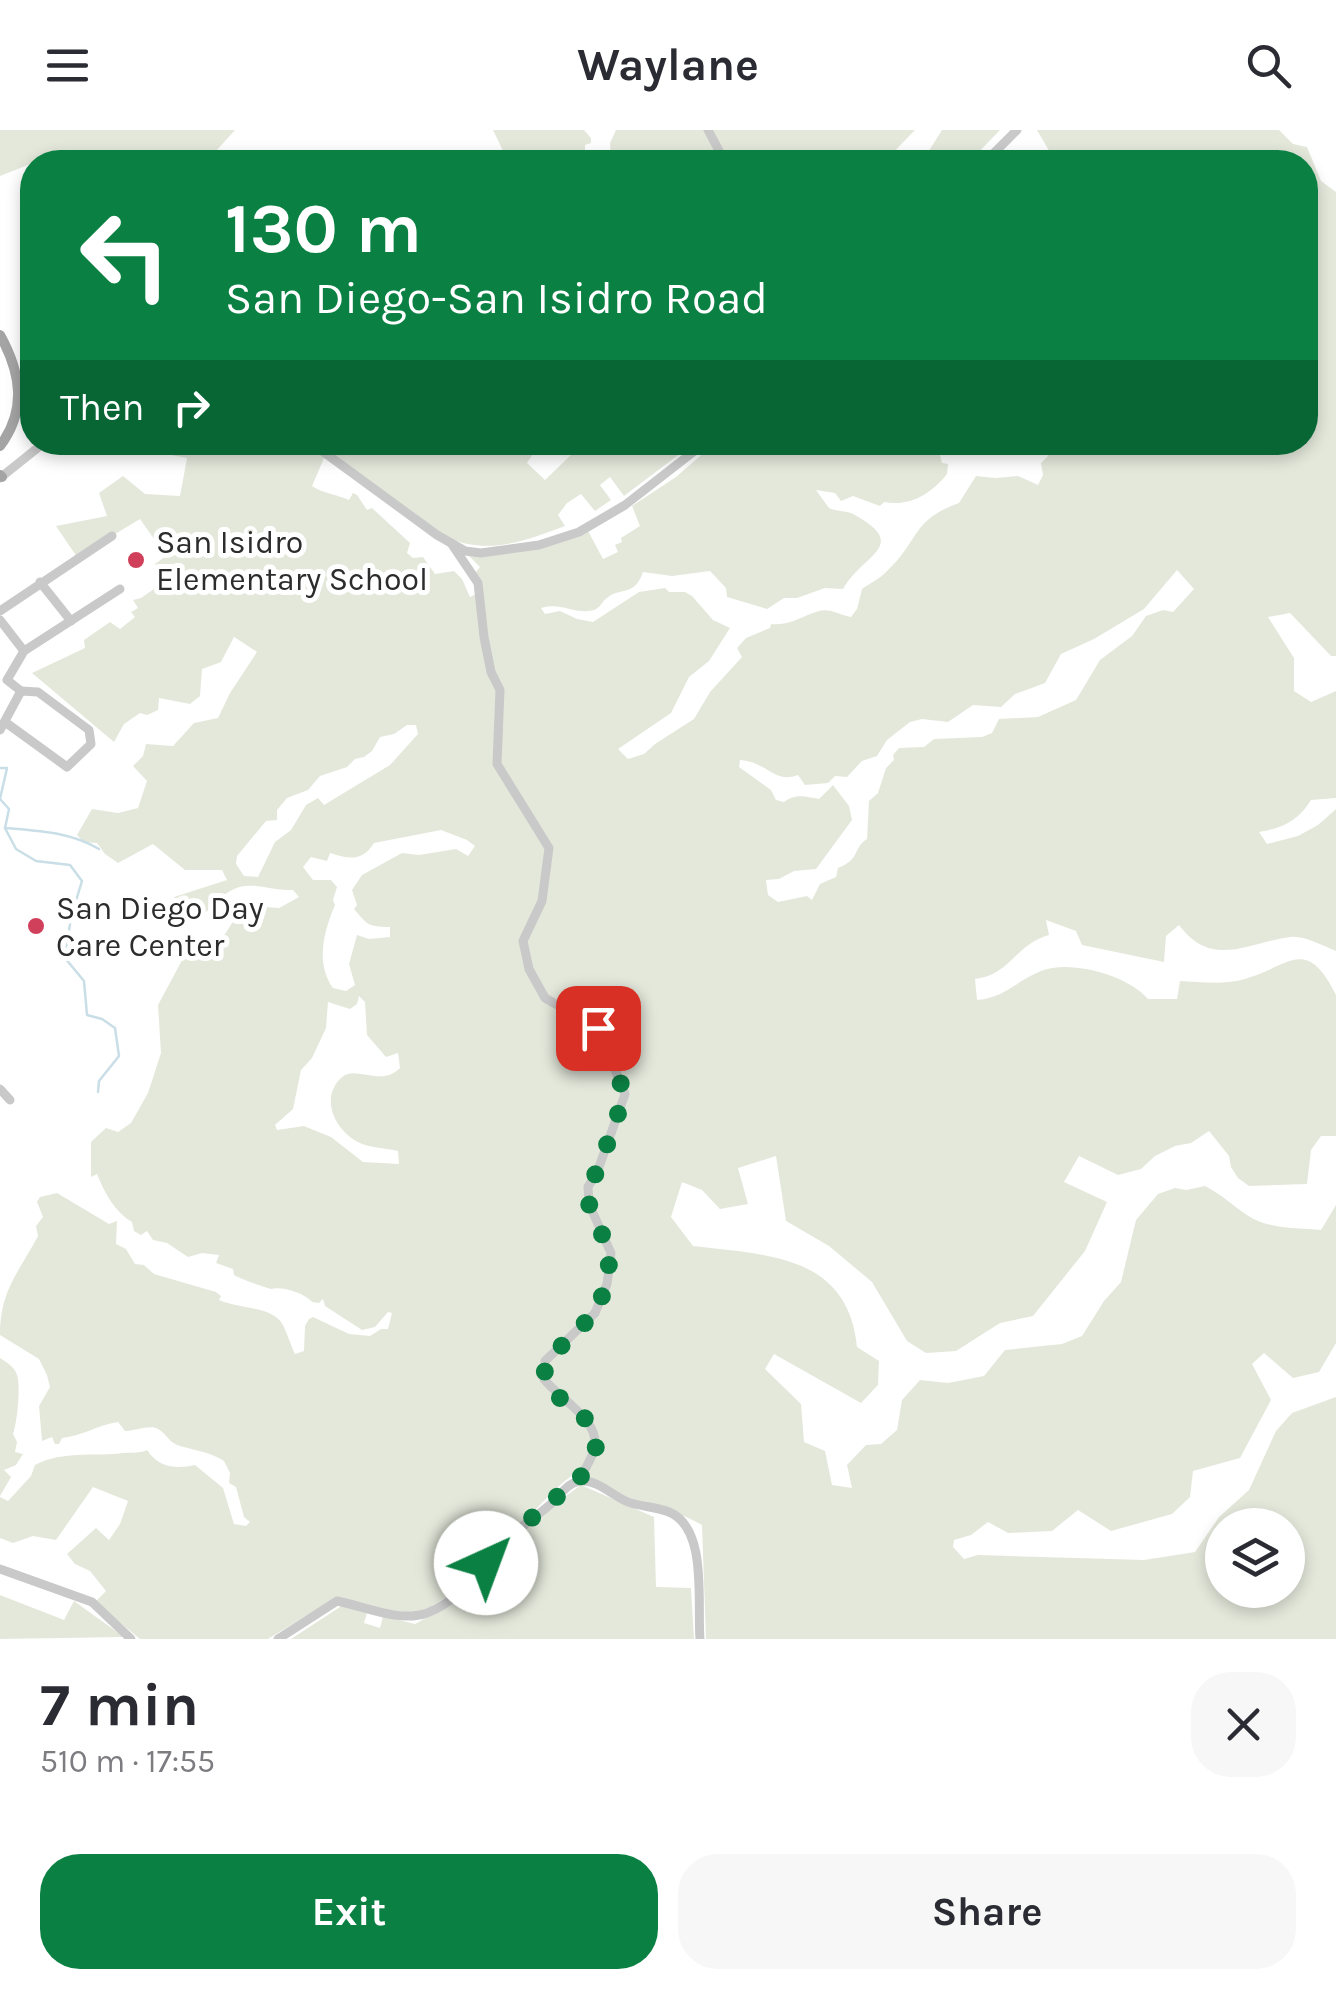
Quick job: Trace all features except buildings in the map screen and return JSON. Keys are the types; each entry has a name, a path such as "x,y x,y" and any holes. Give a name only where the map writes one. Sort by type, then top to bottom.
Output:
{"main road":[{"path":"0,335 20,388 15,424 0,446"}],"street":[{"path":"997,150 1017,130"},
{"path":"1,477 29,455"},
{"path":"328,455 465,551 539,546 578,532 625,505 689,455"},
{"path":"0,611 112,536"},
{"path":"451,543 478,582 484,638 491,672 500,690 497,764 549,848 542,901 523,941 529,969 545,998 598,1028 625,1094 598,1170 588,1186 589,1204 610,1253 607,1284 595,1313 546,1361 544,1379 557,1396 592,1426 596,1447 579,1480"},
{"path":"40,582 70,621"},
{"path":"20,691 2,726 66,768 91,744 90,730 38,692 20,691 7,680 24,651 120,589"},
{"path":"0,620 24,651"},
{"path":"0,1089 10,1100"},
{"path":"278,1639 337,1601 408,1617 427,1613 458,1594 524,1524 579,1480 591,1482 628,1502 669,1512 686,1522 697,1557 700,1639"},
{"path":"0,1569 92,1602 132,1639"}],"shaded area":[{"path":"0,130 235,130 217,150 20,150 20,168 0,176"},
{"path":"493,130 584,130 591,138 585,150 503,150"},
{"path":"616,130 915,130 896,150 610,150"},
{"path":"942,130 1000,130 981,150 930,150"},
{"path":"1037,130 1279,130 1293,144 1308,150 1049,150"},
{"path":"1318,174 1336,192 1336,656 1331,656 1290,613 1268,617 1294,658 1294,691 1311,702 1336,691 1336,798 1311,800 1289,822 1259,832 1267,844 1298,836 1336,809 1336,951 1295,937 1217,950 1191,938 1179,925 1166,936 1164,962 1082,945 1076,931 1046,920 1049,935 1028,946 997,972 975,979 977,1000 1003,992 1041,971 1068,967 1114,977 1148,999 1177,999 1180,981 1237,981 1306,960 1315,965 1336,995 1336,1136 1321,1136 1311,1150 1307,1184 1249,1186 1238,1178 1229,1156 1209,1131 1191,1143 1155,1156 1141,1169 1118,1175 1079,1156 1064,1182 1107,1202 1085,1251 1033,1316 1000,1323 956,1351 926,1353 907,1341 872,1282 829,1246 786,1221 776,1156 738,1168 748,1204 720,1209 702,1190 682,1182 671,1217 693,1246 775,1257 820,1277 838,1293 850,1316 857,1347 879,1361 878,1385 861,1403 774,1354 765,1369 801,1404 804,1442 825,1451 832,1485 852,1488 847,1465 866,1445 881,1444 897,1430 902,1400 920,1380 948,1383 984,1376 1005,1350 1062,1344 1082,1336 1121,1282 1136,1220 1158,1194 1175,1188 1205,1186 1263,1223 1321,1230 1336,1205 1336,1343 1319,1372 1293,1378 1264,1353 1252,1364 1271,1400 1240,1458 1193,1471 1190,1497 1172,1514 1111,1531 1078,1510 1052,1531 1008,1533 988,1522 971,1535 954,1540 953,1547 964,1559 978,1555 1144,1560 1195,1552 1205,1537 1205,1608 1305,1608 1305,1508 1229,1508 1249,1490 1276,1431 1292,1413 1336,1397 1336,1639 706,1639 702,1525 574,1474 469,1579 425,1609 395,1612 335,1598 268,1639 140,1639 95,1602 106,1591 90,1571 75,1564 67,1554 96,1528 109,1540 128,1501 93,1487 56,1540 33,1536 13,1543 0,1538 0,1497 8,1501 31,1476 35,1465 68,1456 147,1450 168,1466 195,1465 223,1488 234,1524 246,1526 250,1522 244,1517 236,1487 229,1483 230,1473 224,1461 177,1445 155,1428 125,1431 118,1422 62,1438 59,1444 52,1437 42,1441 39,1406 50,1387 47,1375 39,1359 0,1335 7,1293 38,1236 36,1226 43,1217 37,1202 40,1197 57,1193 109,1224 117,1221 116,1244 126,1249 135,1264 144,1265 154,1274 216,1292 221,1296 219,1300 276,1317 295,1354 304,1351 305,1326 313,1317 349,1334 370,1336 388,1329 392,1313 388,1312 375,1327 362,1330 325,1306 323,1299 312,1302 293,1291 271,1289 234,1275 233,1269 216,1263 219,1255 202,1253 188,1257 167,1243 153,1240 147,1231 141,1235 134,1231 132,1222 111,1202 97,1174 91,1177 91,1142 106,1128 118,1132 131,1123 148,1093 161,1053 158,1005 187,951 218,945 234,920 254,906 279,908 299,897 293,890 238,887 220,898 200,919 179,911 174,897 227,880 222,870 185,870 153,844 118,863 97,843 84,842 77,835 92,809 118,813 138,808 147,781 133,766 143,756 146,744 173,746 194,723 218,718 257,652 234,637 221,662 202,669 200,696 190,704 159,698 158,710 147,715 140,713 124,724 114,742 32,673 85,648 84,640 110,622 120,629 135,617 131,612 138,608 133,600 167,580 155,564 166,556 140,519 77,557 56,526 107,516 99,493 123,476 145,494 180,496 187,458 171,455 323,455 312,486 349,500 353,493 357,495 367,510 372,508 410,543 407,553 413,558 423,557 435,574 454,571 470,597 482,591 476,572 480,567 467,554 507,554 587,529 603,559 618,552 615,545 640,526 632,506 701,455 940,455 942,463 948,464 947,474 934,488 903,503 884,502 880,506 853,496 841,501 835,493 816,490 829,508 853,514 879,534 881,543 877,550 843,589 825,588 797,598 784,598 767,609 727,597 726,588 710,571 672,576 643,572 636,585 612,595 595,609 541,608 545,614 560,611 593,622 639,592 665,588 692,596 713,620 730,628 709,661 689,677 671,713 618,749 628,759 644,754 694,719 710,692 742,657 737,648 746,638 770,628 771,624 790,622 819,611 851,617 862,589 898,560 932,516 959,503 976,476 1018,476 1038,485 1043,475 1041,463 1048,455 1318,455","holes":["1177,570 1194,589 1173,612 1163,610 1146,616 1132,636 1100,660 1076,700 1038,717 999,719 992,733 982,737 934,739 924,747 899,748 886,768 878,793 869,801 867,839 853,858 838,868 836,877 820,884 812,900 807,896 778,902 768,895 766,880 816,869 852,820 849,806 833,785 819,799 801,796 784,802 776,800 771,790 739,767 740,760 783,777 798,775 805,785 828,783 835,776 847,777 862,761 877,756 887,740 910,722 948,722 973,705 1001,707 1015,694 1045,683 1061,654 1144,609","416,725 418,734 390,765 324,805 318,798 306,805 291,830 275,842 258,877 244,876 236,864 237,856 266,821 277,820 277,810 287,798 308,790 320,776 364,757 380,737","441,830 475,846 468,856 456,849 419,855 402,853 362,875 352,890 357,905 354,909 368,924 390,927 390,937 369,939 357,935 349,964 355,985 346,991 333,988 324,968 323,947 337,887 331,880 313,880 303,867 311,857 327,861 330,853 360,856 374,843","359,996 365,1002 367,1035 386,1057 398,1053 400,1068 384,1076 354,1073 341,1078 331,1095 333,1114 351,1138 398,1151 399,1164 363,1162 331,1137 304,1126 277,1130 275,1125 293,1109 301,1070 312,1058 326,1028 328,1002 350,1009"]},
{"path":"334,455 532,455 527,463 545,480 571,455 678,455 624,496 610,477 600,485 611,500 595,511 581,494 558,515 565,526 493,546 448,538"},
{"path":"0,1358 17,1375 18,1405 13,1434 17,1442 15,1452 23,1454 16,1465 4,1470 11,1477 0,1496"},
{"path":"581,1485 654,1517 656,1587 691,1588 694,1639 291,1639 343,1605 367,1613 364,1623 380,1628 383,1616 415,1624 465,1596 527,1524"},
{"path":"0,1595 64,1620 74,1601 124,1637 0,1639"}],"waterway":[{"path":"0,768 7,768 0,799 9,809 5,828 66,836 99,849"},
{"path":"5,828 16,849 36,861 70,865 82,881 65,958 84,981 87,1015 115,1028 119,1056 99,1081 98,1092"}],"place":[{"name":"San Isidro Elementary School","path":"136,560"},
{"name":"San Diego Day Care Center","path":"36,926"}],"route":[{"path":"486,1563 524,1524 579,1480 596,1447 592,1426 557,1396 544,1379 546,1361 595,1313 607,1284 610,1253 589,1204 588,1186 598,1170 625,1094 598,1028"}]}
